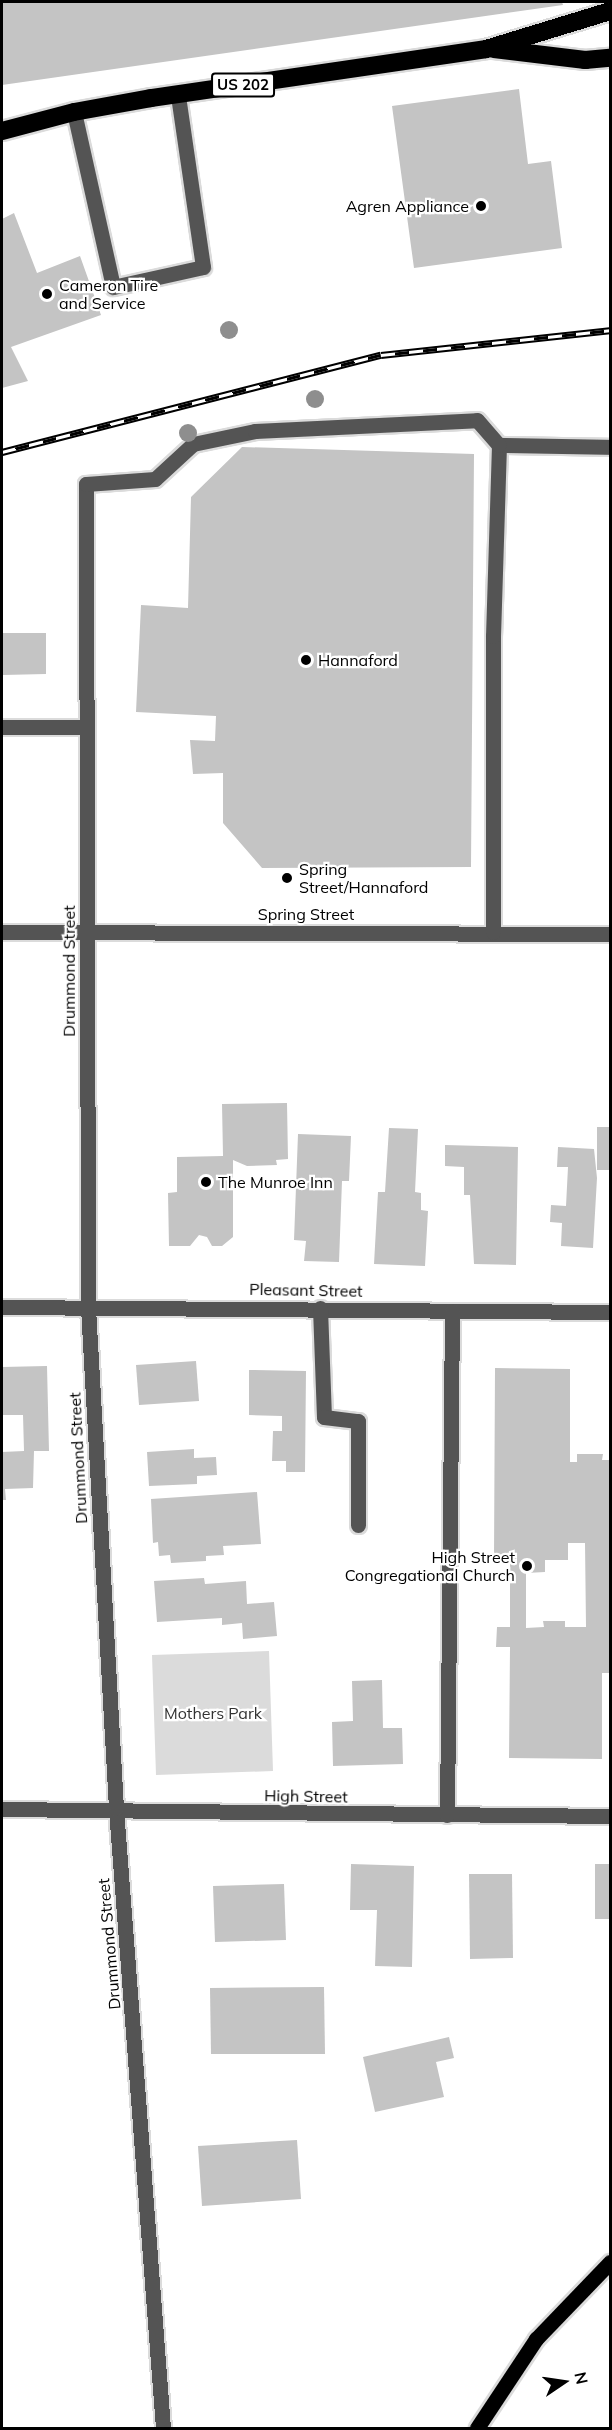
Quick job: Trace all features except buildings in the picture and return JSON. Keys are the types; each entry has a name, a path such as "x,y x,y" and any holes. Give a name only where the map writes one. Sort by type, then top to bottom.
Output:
{"highway":[{"name":"US 202","path":"2,132 74,112 486,49 610,11"},
{"name":"US 202","path":"486,49 585,60 610,58"}],"main road":[{"path":"477,2428 536,2339 610,2262"}],"street":[{"path":"74,112 114,287 203,267 178,95"},
{"name":"Drummond Street","path":"163,2428 116,1808 88,1309 84,727 86,484 155,479 193,444 255,431 477,420 499,445"},
{"path":"493,932 493,636 499,445 610,447"},
{"path":"2,727 84,727"},
{"name":"Spring Street","path":"2,932 610,934"},
{"name":"Pleasant Street","path":"2,1307 610,1312"},
{"path":"320,1308 324,1417 358,1421 358,1525"},
{"path":"447,1815 452,1311"},
{"name":"High Street","path":"2,1809 116,1808 447,1815 610,1815"}],"green space":[{"name":"Mothers Park","path":"269,1651 273,1771 156,1775 152,1655"}],"railway":[{"path":"2,452 381,355 610,330"}],"place":[{"name":"Agren Appliance","path":"481,206"},
{"name":"Cameron Tire and Service","path":"47,294"},
{"name":"Hannaford","path":"306,660"},
{"name":"Spring Street/Hannaford","path":"287,878"},
{"name":"The Munroe Inn","path":"206,1182"},
{"name":"High Street Congregational Church","path":"527,1566"}]}
